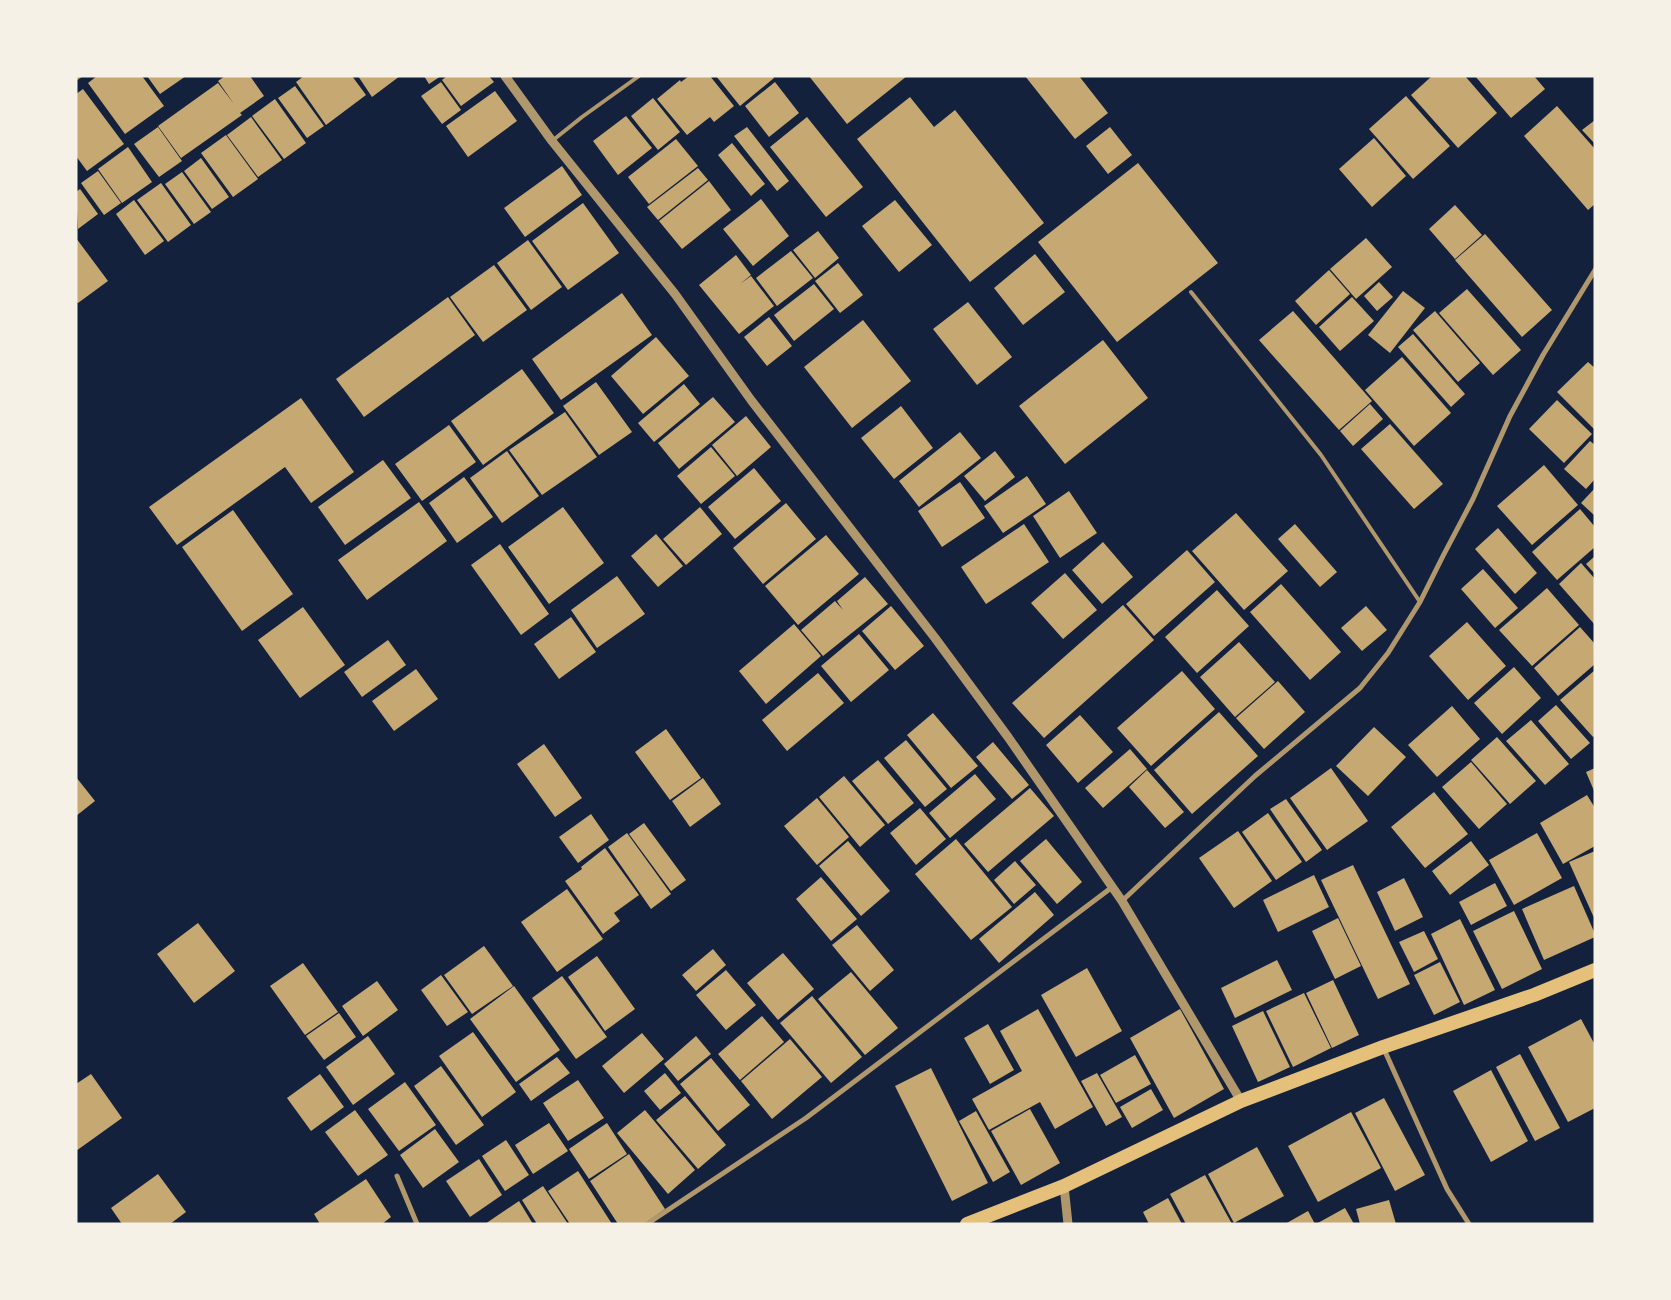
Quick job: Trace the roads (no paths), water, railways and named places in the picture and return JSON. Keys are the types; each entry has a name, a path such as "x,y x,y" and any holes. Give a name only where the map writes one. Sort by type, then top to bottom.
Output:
{"highway":[{"path":"967,1224 1064,1186 1241,1101 1383,1047 1534,995 1595,970"}],"street":[{"path":"505,76 552,141 675,294 751,400 935,638 1008,737 1122,901 1241,1101"},
{"path":"1122,901 1255,776 1360,688 1388,652 1420,602 1473,500 1510,416 1543,355 1595,270"},
{"path":"647,1224 806,1118 1112,888"},
{"path":"1383,1047 1447,1189 1469,1224"},
{"path":"397,1176 417,1224"},
{"path":"1064,1186 1068,1224"}],"lane":[{"path":"552,141 639,76"},
{"path":"1191,292 1321,455 1420,602"}]}
